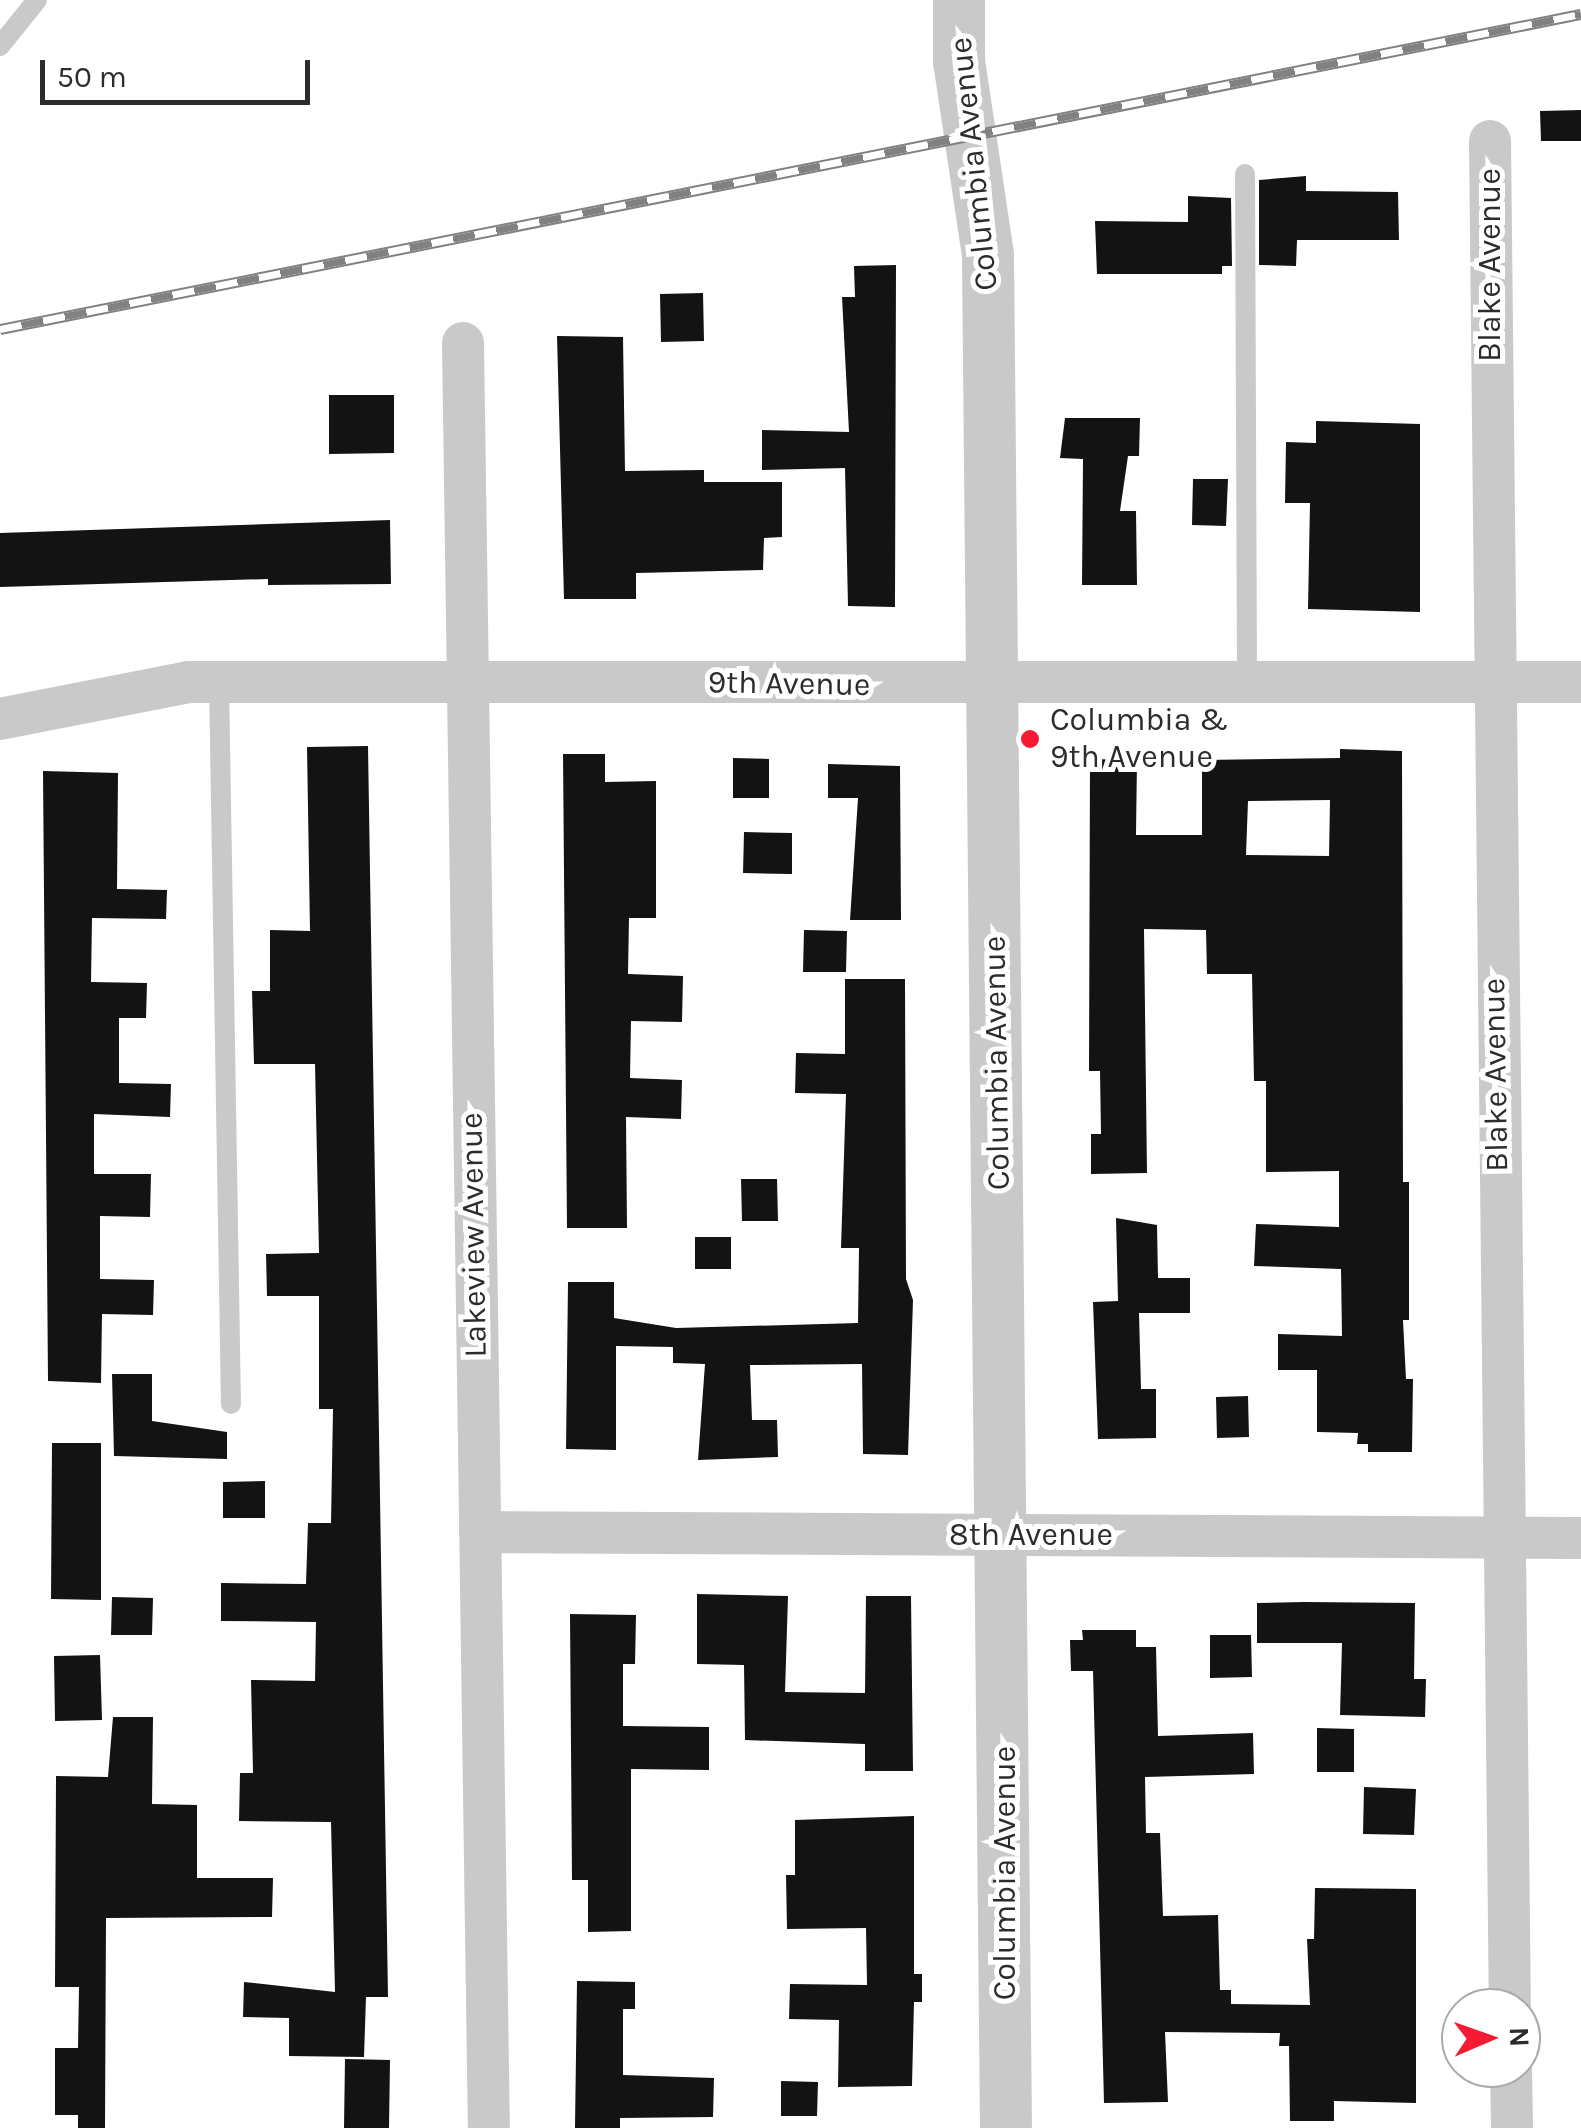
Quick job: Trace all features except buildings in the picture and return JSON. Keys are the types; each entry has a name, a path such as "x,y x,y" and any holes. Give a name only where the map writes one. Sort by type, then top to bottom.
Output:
{"street":[{"name":"Columbia Avenue","path":"959,0 959,61 988,256 1006,2128"},
{"name":"Blake Avenue","path":"1490,142 1501,1538 1510,1988"},
{"name":"Lakeview Avenue","path":"463,343 464,681 489,2128"},
{"name":"9th Avenue","path":"0,719 219,682 993,686 1581,682"},
{"name":"8th Avenue","path":"480,1532 1581,1538"},
{"path":"1511,2088 1512,2128"}],"lane":[{"path":"0,46 38,0"},
{"path":"1245,174 1247,682"},
{"path":"219,682 232,1404"}],"railway":[{"path":"0,329 1581,14"}],"place":[{"name":"Columbia & 9th Avenue","path":"1030,739"}]}
